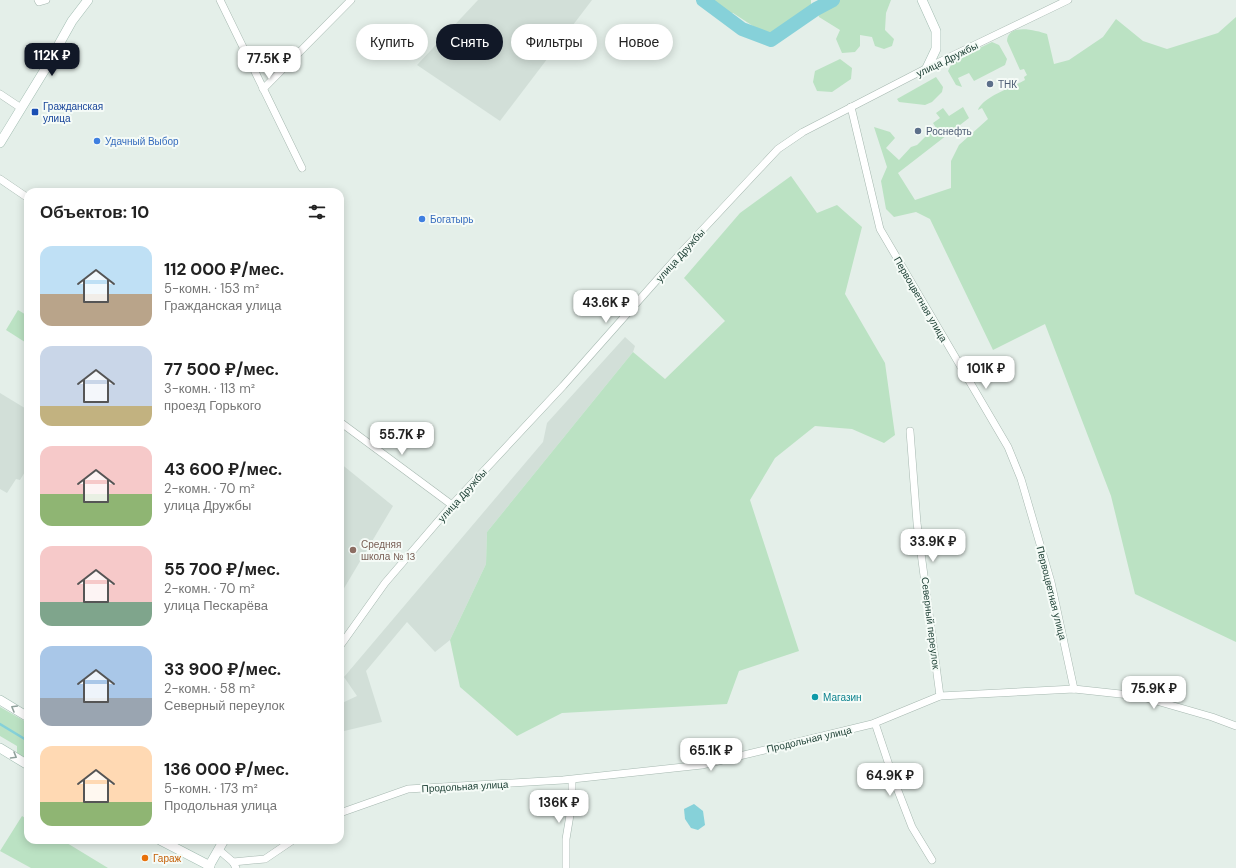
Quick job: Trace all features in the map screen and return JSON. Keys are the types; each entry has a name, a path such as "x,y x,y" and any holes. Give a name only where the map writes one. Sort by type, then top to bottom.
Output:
{"street":[{"path":"0,143 72,21 88,0"},
{"path":"220,0 302,168"},
{"path":"263,89 352,0"},
{"path":"922,0 936,31 936,49 928,68"},
{"name":"улица Дружбы","path":"344,640 385,583 452,505 563,386 678,255 778,149 803,132 928,68 1068,0"},
{"path":"0,94 21,108"},
{"name":"Первоцветная улица","path":"852,107 880,229 1008,447 1021,479 1051,582 1074,689"},
{"path":"0,179 24,195"},
{"path":"344,425 452,505"},
{"name":"Северный переулок","path":"910,431 917,523 940,696"},
{"name":"Продольная улица","path":"344,812 408,789 572,780 702,765 876,722 940,696 1074,689 1139,696 1212,717 1236,726"},
{"path":"0,700 24,715"},
{"path":"876,722 895,783 912,827 932,860"},
{"path":"0,748 24,763"},
{"path":"566,868 566,839 572,803 572,780"},
{"path":"167,844 209,867 223,844"},
{"path":"219,850 234,865 265,859 287,844"}],"shaded area":[{"path":"478,0 592,0 574,24 511,24 511,60 546,60 500,121 417,65 422,60 428,60 428,53 436,45 436,60 503,60 503,24 455,24"},
{"path":"625,337 635,346 633,352 487,532 486,564 450,640 435,652 407,622 366,671 382,722 344,731 344,702 357,696 344,677 543,442 547,423"},
{"path":"0,393 24,408 24,474 20,480 16,479 7,493 0,489"},
{"name":"Средняя школа № 13","path":"344,466 393,506 344,588"}],"green space":[{"path":"708,0 811,0 811,10 802,14 768,36 733,13 722,13"},
{"path":"820,0 891,0 886,13 885,30 894,39 892,46 884,49 875,46 872,37 860,35 860,46 855,52 842,53 836,39 840,30 819,17 816,7"},
{"path":"1236,17 1236,642 1135,594 1111,496 1045,324 993,350 930,219 916,212 894,217 886,209 881,181 887,167 874,127 890,132 895,138 886,148 899,160 911,147 917,145 931,131 938,135 940,134 933,123 940,118 936,113 943,108 949,116 963,107 969,118 898,173 915,200 951,188 951,161 959,145 988,119 982,108 978,110 981,105 999,93 1025,80 1024,77 1027,75 1024,69 1020,70 1007,41 1012,32 1023,29 1047,34 1054,64 1069,60 1103,37 1116,19 1143,41 1167,49 1218,33"},
{"path":"992,42 999,45 1007,59 1005,65 974,81 969,73 958,78 962,87 956,85 948,71 953,61"},
{"path":"840,59 852,68 851,79 832,92 817,91 813,82 815,71"},
{"path":"936,77 943,87 942,92 932,102 925,105 899,102 897,99"},
{"path":"791,176 817,213 837,205 862,227 845,294 885,363 895,435 884,443 852,429 815,426 775,458 750,500 799,651 739,671 727,704 562,713 517,736 460,687 450,640 486,564 487,532 633,352 665,379 725,321 684,278 740,213"},
{"path":"18,310 24,314 24,341 6,330"},
{"path":"0,707 24,721 24,758 17,754 17,746 0,736"},
{"path":"22,816 24,817 24,844 69,844 108,868 31,868 0,851"}],"water":[{"path":"694,804 703,811 705,825 698,830 691,828 685,819 684,809"}],"waterway":[{"path":"703,0 742,29 771,40 816,9 833,0"},
{"path":"0,724 24,739"}],"place":[{"name":"ТНК","path":"990,84"},
{"name":"Гражданская улица","path":"35,112"},
{"name":"Роснефть","path":"918,131"},
{"name":"Удачный Выбор","path":"97,141"},
{"name":"Богатырь","path":"422,219"},
{"name":"Средняя школа № 13","path":"353,550"},
{"name":"Магазин","path":"815,697"},
{"name":"Гараж","path":"145,858"}]}
